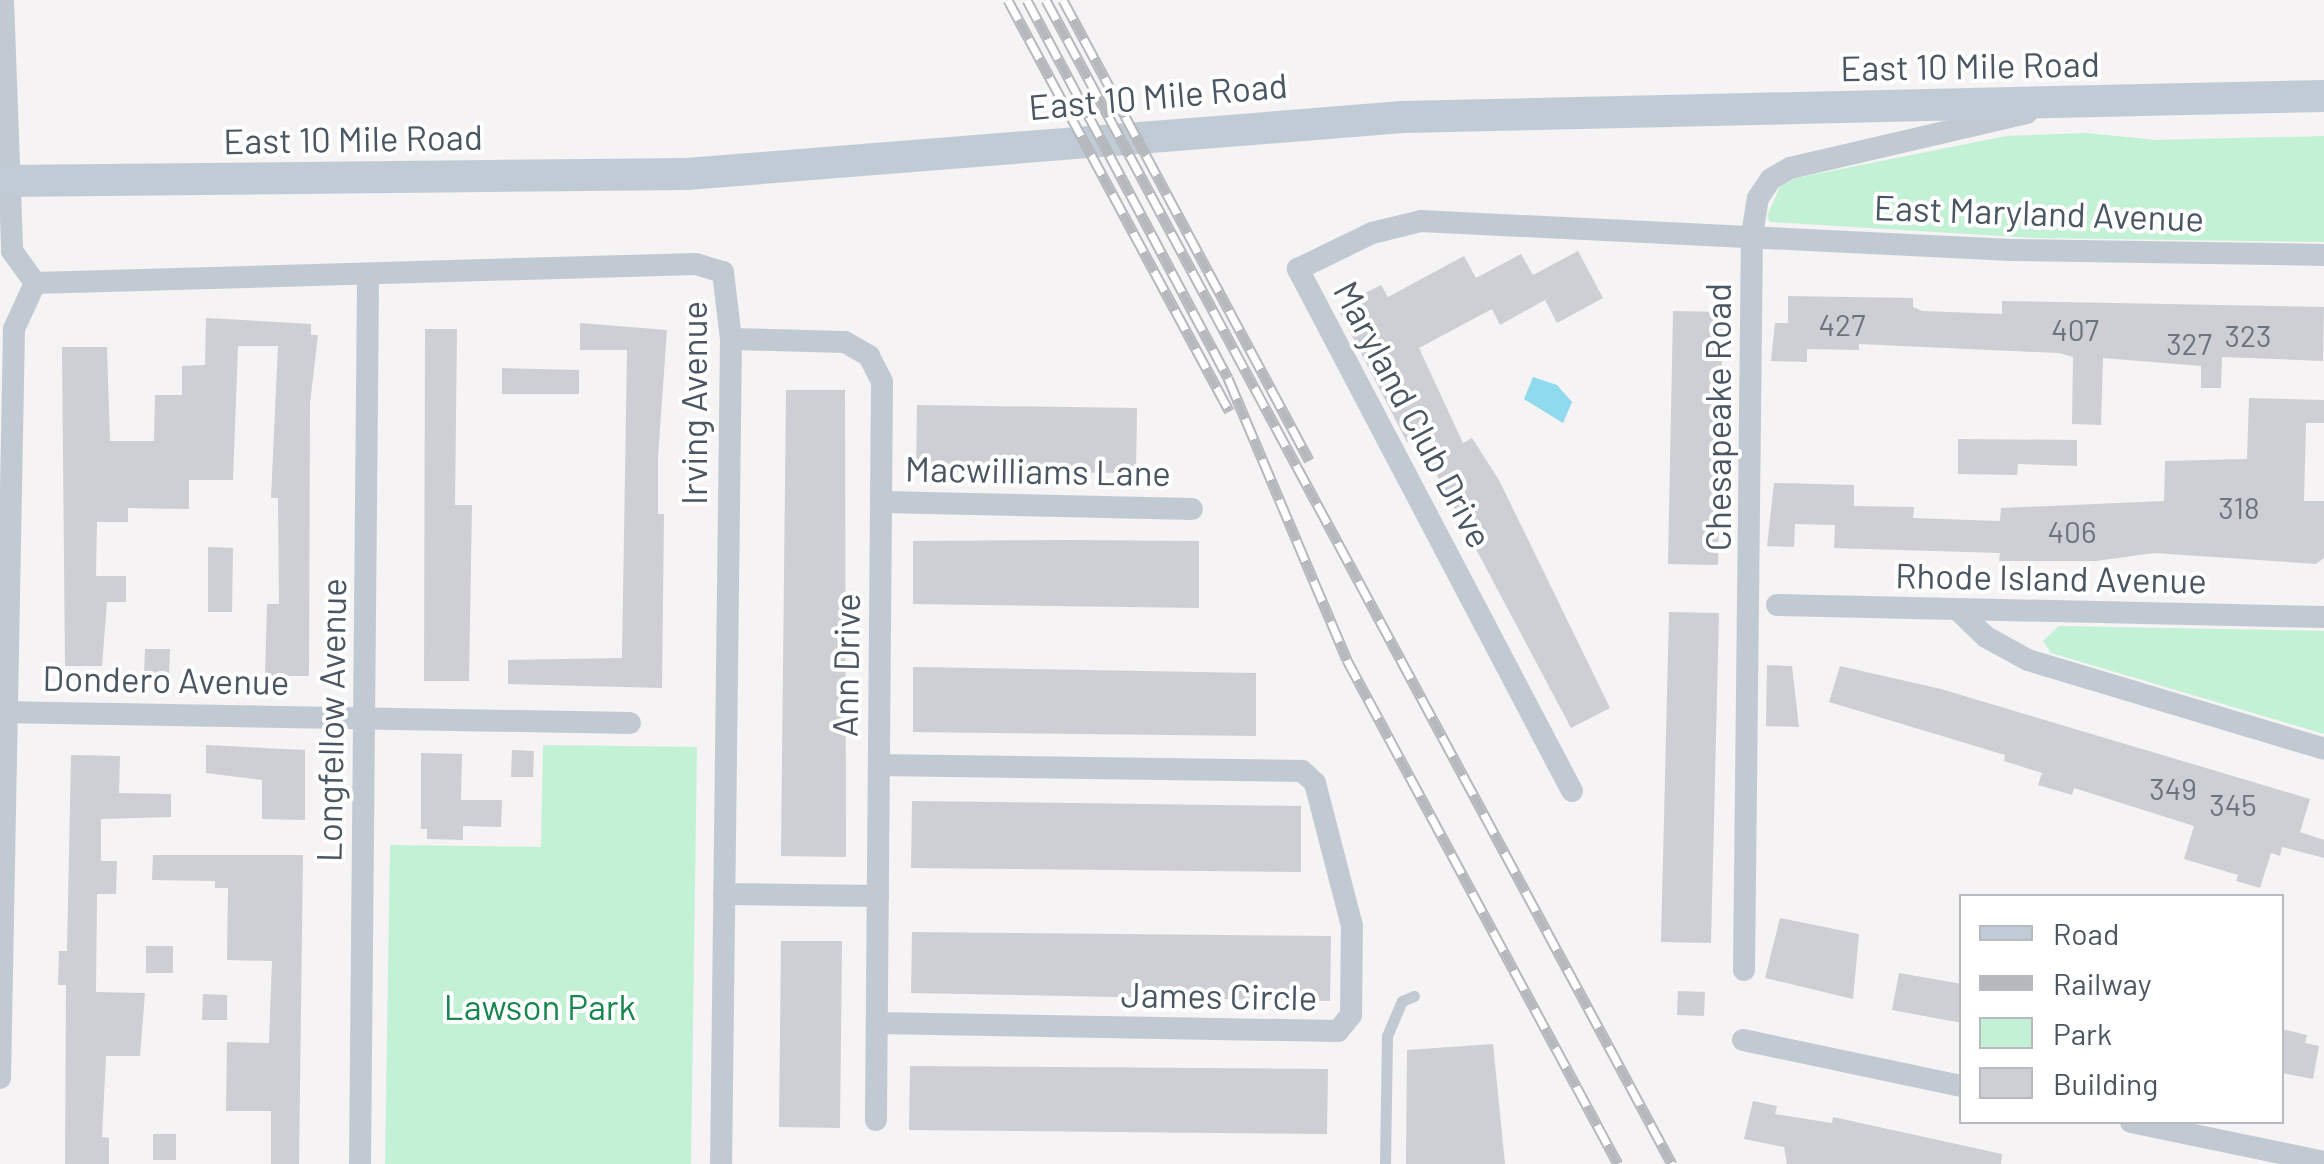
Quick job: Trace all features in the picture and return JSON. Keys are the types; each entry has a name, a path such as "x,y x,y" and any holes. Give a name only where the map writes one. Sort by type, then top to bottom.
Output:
{"main road":[{"name":"East 10 Mile Road","path":"5,180 687,174 1403,117 2324,96"}],"street":[{"path":"0,1078 14,330 35,283 12,251 5,180 2,0"},
{"name":"Chesapeake Road","path":"1744,970 1752,235 1762,190 1778,173 2069,102"},
{"name":"Maryland Club Drive","path":"1572,791 1298,268 1372,234 1421,221 1752,235"},
{"name":"East Maryland Avenue","path":"1752,235 2012,250 2324,255"},
{"name":"Irving Avenue","path":"35,283 709,264 722,272 730,292 731,339 721,1164"},
{"name":"Longfellow Avenue","path":"360,1164 368,276"},
{"name":"Ann Drive","path":"731,339 828,340 869,356 882,382 876,1120"},
{"name":"Macwilliams Lane","path":"882,502 1192,509"},
{"name":"Rhode Island Avenue","path":"1777,605 2324,617"},
{"path":"1958,610 1986,638 2028,660 2324,749"},
{"name":"Dondero Avenue","path":"4,712 630,723"},
{"name":"James Circle","path":"877,1023 1338,1031 1351,1015 1352,926 1315,782 1302,771 879,765"},
{"path":"724,894 878,896"},
{"path":"1743,1040 1959,1085"},
{"path":"2141,1124 2324,1162"}],"lane":[{"path":"1385,1164 1387,1036 1402,1001 1414,996"}],"green space":[{"path":"2086,133 2157,140 2324,136 2324,242 2036,238 1770,222 1767,216 1780,187 1796,178 2006,136"},
{"path":"2059,626 2324,631 2324,734 2051,653 2043,641"},
{"name":"Lawson Park","path":"543,745 697,747 691,1164 385,1164 390,845 541,847"}],"water":[{"path":"1533,377 1557,385 1572,402 1563,423 1524,399"}],"building":[{"path":"1578,251 1603,298 1557,323 1545,300 1500,325 1492,309 1419,348 1463,443 1472,438 1499,480 1610,708 1571,728 1417,438 1407,442 1337,307 1381,285 1388,297 1464,256 1476,278 1521,254 1533,275"},
{"path":"1788,296 1913,298 1913,307 1922,311 2002,314 2002,301 2324,307 2323,361 2222,357 2221,388 2201,388 2201,366 2103,358 2101,425 2072,424 2073,357 2059,353 1859,344 1859,350 1807,349 1807,362 1771,361 1775,323 1788,323"},
{"path":"1673,311 1723,312 1718,565 1668,564"},
{"path":"206,318 311,324 311,335 318,335 310,403 309,676 265,676 267,604 279,604 278,498 271,498 278,346 238,346 233,480 189,480 189,509 128,508 128,522 97,522 96,576 126,576 126,602 107,602 102,666 65,666 62,347 107,347 110,441 154,441 155,395 182,395 182,366 205,365"},
{"path":"580,323 667,330 658,457 658,514 664,514 662,688 508,684 508,660 622,658 627,350 580,350"},
{"path":"425,329 457,329 455,505 472,505 469,681 424,681"},
{"path":"502,368 579,370 579,394 502,394"},
{"path":"786,390 845,390 846,857 781,856"},
{"path":"2249,398 2324,400 2324,423 2306,423 2304,501 2324,501 2324,558 2316,564 2154,553 2096,561 1999,561 2000,553 1834,548 1835,525 1795,524 1794,547 1767,546 1774,483 1854,485 1854,506 1914,507 1913,518 2000,521 2001,508 2164,501 2165,461 2247,459"},
{"path":"917,405 1137,408 1136,473 916,471"},
{"path":"1958,439 2077,440 2077,466 2018,464 2017,475 1958,474"},
{"path":"913,541 1199,541 1199,608 913,604"},
{"path":"208,547 233,548 232,612 208,612"},
{"path":"1669,612 1719,613 1711,943 1661,942"},
{"path":"145,649 170,649 169,675 144,675"},
{"path":"1767,665 1792,666 1799,727 1766,726"},
{"path":"1840,666 1941,689 2310,799 2300,832 2324,840 2324,858 2282,847 2280,856 2271,853 2260,888 2236,881 2238,875 2184,859 2194,826 2074,788 2072,795 2038,785 2042,773 2004,761 2005,755 1829,702"},
{"path":"913,667 1256,673 1256,736 913,732"},
{"path":"206,745 305,750 305,820 262,819 262,780 206,773"},
{"path":"512,750 534,751 533,777 511,777"},
{"path":"421,753 462,754 461,800 502,800 501,827 463,826 463,840 427,839 427,829 421,829"},
{"path":"71,755 120,756 119,793 171,794 171,817 101,819 101,861 117,861 116,894 97,894 96,992 145,993 140,1056 106,1056 102,1137 109,1138 109,1164 65,1164 66,985 58,985 59,951 67,951"},
{"path":"912,801 1301,806 1301,872 911,868"},
{"path":"153,855 303,855 299,1164 271,1164 271,1111 226,1111 227,1042 269,1043 272,961 227,960 228,888 215,888 215,881 152,880"},
{"path":"1780,918 1859,934 1853,999 1765,978"},
{"path":"912,932 1331,936 1330,1001 911,993"},
{"path":"781,941 842,941 840,1128 779,1127"},
{"path":"146,946 173,946 173,973 146,973"},
{"path":"1899,973 1959,983 1959,1022 1892,1010"},
{"path":"1678,991 1705,992 1704,1016 1677,1015"},
{"path":"203,994 227,995 227,1020 202,1020"},
{"path":"2284,1029 2307,1035 2305,1043 2319,1046 2313,1079 2284,1073"},
{"path":"1493,1044 1505,1164 1406,1164 1407,1050"},
{"path":"910,1066 1328,1069 1327,1134 909,1130"},
{"path":"1753,1101 1777,1106 1775,1114 1832,1123 1833,1117 2002,1154 2001,1164 1787,1164 1784,1147 1744,1139"},
{"path":"153,1134 176,1134 176,1160 153,1160"}],"railway":[{"path":"1008,0 1229,411"},
{"path":"1027,0 1228,378 1347,660 1618,1164"},
{"path":"1046,0 1672,1164"},
{"path":"1063,0 1309,460"}]}
